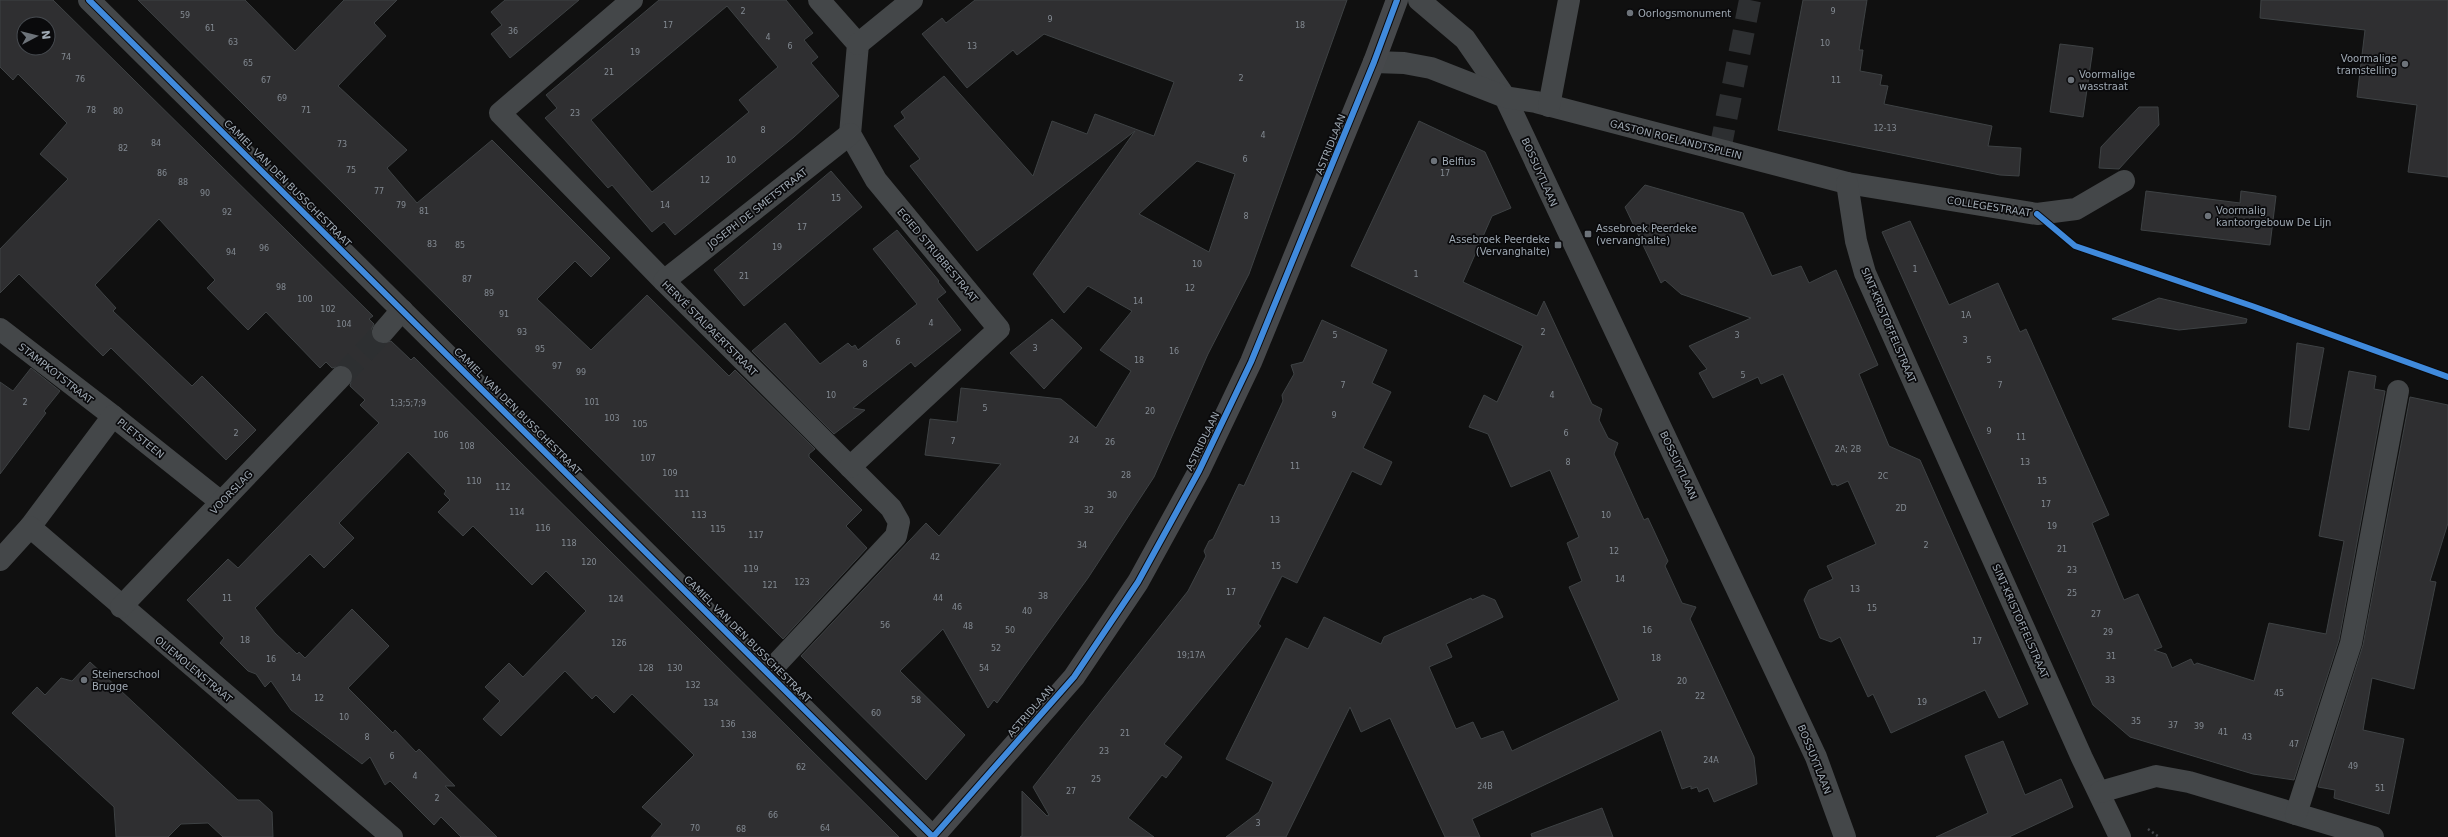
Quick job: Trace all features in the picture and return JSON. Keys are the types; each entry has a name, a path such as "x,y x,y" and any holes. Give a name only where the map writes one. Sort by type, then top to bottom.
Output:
{"main road":[{"name":"ASTRIDLAAN","path":"933,837 1074,677 1138,582 1199,471 1251,362 1374,62 1397,0"}],"street":[{"name":"CAMIEL VAN DEN BUSSCHESTRAAT","path":"89,0 933,837"},
{"name":"HERVÉ STALPAERTSTRAAT","path":"632,0 500,113 664,281 897,514 899,530 896,536 768,673"},
{"path":"819,0 858,44"},
{"path":"850,134 858,44 912,0"},
{"name":"BOSSUYTLAAN","path":"1418,0 1465,39 1505,97 1816,757 1845,837"},
{"path":"1550,106 1569,0"},
{"path":"1374,62 1404,63 1431,68 1505,97"},
{"name":"GASTON ROELANDTSPLEIN","path":"1505,97 1550,106 1847,183"},
{"name":"JOSEPH DE SMETSTRAAT","path":"664,281 850,134"},
{"name":"EGIED STRUBBESTRAAT","path":"850,134 876,180 999,329 850,467"},
{"name":"COLLEGESTRAAT","path":"1847,183 2037,214 2076,209 2124,181"},
{"name":"SINT-KRISTOFFELSTRAAT","path":"1847,183 1856,241 1865,272 2082,758 2100,792 2120,837"},
{"path":"383,332 402,310"},
{"name":"STAMPKOTSTRAAT","path":"0,329 113,416"},
{"name":"VOORSLAG","path":"121,607 341,377"},
{"path":"2296,814 2351,642 2398,391"},
{"name":"PLETSTEEN","path":"30,527 113,416 221,502"},
{"path":"0,560 30,527"},
{"name":"OLIEMOLENSTRAAT","path":"30,527 121,607 392,837"},
{"path":"2100,792 2156,776 2189,782 2373,837"}],"building":[{"path":"0,0 53,0 373,316 369,319 374,324 371,330 375,341 381,344 391,341 411,360 414,357 899,837 651,837 662,824 642,807 694,755 632,694 614,713 596,695 592,699 565,671 501,736 483,719 500,701 485,687 509,663 523,677 586,611 546,571 532,585 473,526 463,536 438,512 450,500 444,494 446,491 408,452 339,523 354,538 324,568 310,554 255,608 275,633 297,654 299,652 305,658 352,609 389,646 348,688 393,733 395,730 416,752 419,749 455,786 445,786 497,837 461,837 441,817 434,825 390,781 385,785 370,757 362,764 291,710 271,681 265,687 256,674 248,671 220,643 224,638 187,600 228,559 238,568 379,423 360,405 365,400 350,386 353,374 349,368 344,365 332,368 326,362 320,368 266,312 248,330 207,288 215,280 159,219 95,285 116,308 113,311 192,386 202,376 256,430 226,460 111,348 103,356 19,274 0,293 0,249 68,179 40,154 67,123 18,74 13,80 0,67"},
{"path":"138,0 245,0 295,51 344,0 397,0 374,23 386,36 338,86 407,150 387,168 417,203 492,140 610,258 591,277 575,261 537,299 591,350 647,295 729,376 735,370 815,449 809,454 809,457 862,510 846,526 867,548 783,639"},
{"path":"505,0 579,0 510,58 491,34 502,25 491,12"},
{"path":"659,0 786,0 813,33 804,40 818,57 811,63 839,96 794,137 675,235 664,222 652,232 612,185 608,188 545,118 557,108 546,95","holes":["727,6 778,67 739,100 749,112 652,192 591,120"]},
{"path":"975,0 1347,0 1249,274 1208,354 1154,477 1088,578 997,703 994,700 988,708 943,629 900,671 965,735 926,780 801,656 926,523 939,536 1001,464 925,455 930,419 957,422 961,388 1061,399 1096,428 1131,371 1100,350 1132,311 1088,286 1064,313 1033,274 1135,131 977,251 910,166 920,159 894,126 905,118 901,112 944,76 1033,176 1052,121 1087,134 1095,114 1154,136 1174,82 1044,34 1017,55 1013,50 967,88 922,34 942,18 946,23","holes":["1197,161 1235,174 1209,252 1139,214"]},
{"path":"1803,0 1867,0 1859,50 1863,50 1860,71 1882,75 1880,85 1888,86 1884,104 1992,126 1988,146 2021,148 2019,176 2000,175 1778,130"},
{"name":"Voormalige tramstelling","path":"2261,0 2448,0 2448,177 2408,172 2417,105 2357,97 2365,30 2260,18"},
{"name":"Voormalige wasstraat","path":"2060,44 2093,48 2083,117 2050,112"},
{"path":"2139,107 2158,107 2159,125 2119,169 2099,168 2101,147"},
{"path":"1419,121 1485,152 1511,208 1492,216 1463,282 1537,316 1544,301 1592,404 1602,409 1599,420 1608,438 1618,443 1614,454 1644,520 1648,518 1668,561 1665,566 1682,603 1696,607 1690,619 1754,757 1757,784 1714,802 1708,788 1699,792 1697,787 1691,789 1691,786 1682,789 1661,730 1472,819 1480,837 1445,837 1390,718 1361,732 1350,707 1286,837 1226,837 1259,812 1273,782 1226,759 1286,638 1308,649 1324,617 1381,644 1384,637 1471,598 1472,600 1483,595 1495,600 1503,617 1446,644 1452,657 1429,667 1456,729 1473,722 1481,739 1503,731 1512,751 1619,700 1569,587 1582,581 1567,543 1579,537 1550,470 1511,487 1488,434 1469,427 1484,395 1497,402 1523,346 1351,266"},
{"path":"831,171 862,207 744,306 714,270"},
{"path":"1645,185 1743,213 1772,276 1801,266 1809,283 1836,270 1878,365 1859,374 1889,446 1920,460 2028,704 1999,718 1985,690 1891,733 1873,694 1868,697 1840,637 1831,642 1820,638 1804,600 1809,590 1833,579 1827,566 1876,544 1848,481 1837,486 1836,484 1832,485 1783,374 1761,384 1758,377 1713,398 1699,373 1707,369 1689,346 1751,318 1681,294 1665,280 1661,283 1625,207"},
{"name":"Voormalig kantoorgebouw De Lijn","path":"2146,191 2240,203 2241,191 2276,196 2270,245 2141,230"},
{"path":"1910,221 1949,305 1998,283 2020,332 2026,329 2109,515 2092,523 2124,600 2138,594 2162,647 2154,650 2166,654 2172,668 2191,659 2194,665 2197,663 2254,681 2269,623 2326,634 2344,541 2319,536 2349,371 2376,376 2374,389 2385,391 2339,640 2294,780 2253,774 2130,737 2093,705 1882,232"},
{"path":"897,230 939,281 938,282 946,292 937,299 961,330 915,367 911,362 853,408 865,410 834,434 752,351 785,323 820,364 848,343 852,347 855,345 858,350 917,304 873,249"},
{"path":"2159,298 2247,319 2246,323 2179,330 2112,319"},
{"path":"1052,319 1082,348 1044,389 1010,353"},
{"path":"1322,320 1387,350 1372,383 1391,392 1363,448 1392,462 1381,485 1352,471 1297,583 1282,576 1258,624 1261,626 1164,744 1182,757 1166,778 1162,775 1128,818 1154,837 1020,837 1022,836 1022,791 1047,816 1049,815 1033,787 1188,591 1206,556 1204,551 1209,541 1213,539 1239,484 1244,486 1283,401 1282,395 1294,374 1291,365 1303,362"},
{"path":"2297,343 2324,348 2309,430 2289,427"},
{"path":"31,368 60,391 44,411 46,413 0,474 0,382 13,391"},
{"path":"2410,397 2448,405 2448,523 2430,581 2436,582 2414,689 2372,678 2363,730 2404,739 2389,814 2334,798 2335,790 2318,787 2363,645"},
{"path":"90,662 238,800 259,800 272,812 273,837 223,837 208,823 181,824 168,837 116,837 114,807 12,713 37,687 45,695 61,678 72,681"},
{"path":"2003,741 2025,795 2061,779 2073,807 2009,837 1936,837 1988,813 1965,756"},
{"path":"1602,808 1613,837 1532,837 1531,834"}],"tunnel":[{"path":"1720,150 1750,0"},
{"path":"341,377 383,332"}],"cycle path":[{"path":"89,0 933,837 1074,677 1138,582 1199,471 1251,362 1374,62 1397,0"},
{"path":"2037,214 2075,246 2252,306 2448,377"}],"place":[{"name":"Oorlogsmonument","path":"1630,13"},
{"name":"Voormalige tramstelling","path":"2405,64"},
{"name":"Voormalige wasstraat","path":"2071,80"},
{"name":"Belfius","path":"1434,161"},
{"name":"Voormalig kantoorgebouw De Lijn","path":"2208,216"},
{"name":"Assebroek Peerdeke (vervanghalte)","path":"1588,234"},
{"name":"Assebroek Peerdeke (Vervanghalte)","path":"1558,245"},
{"name":"Steinerschool Brugge","path":"84,680"}]}
